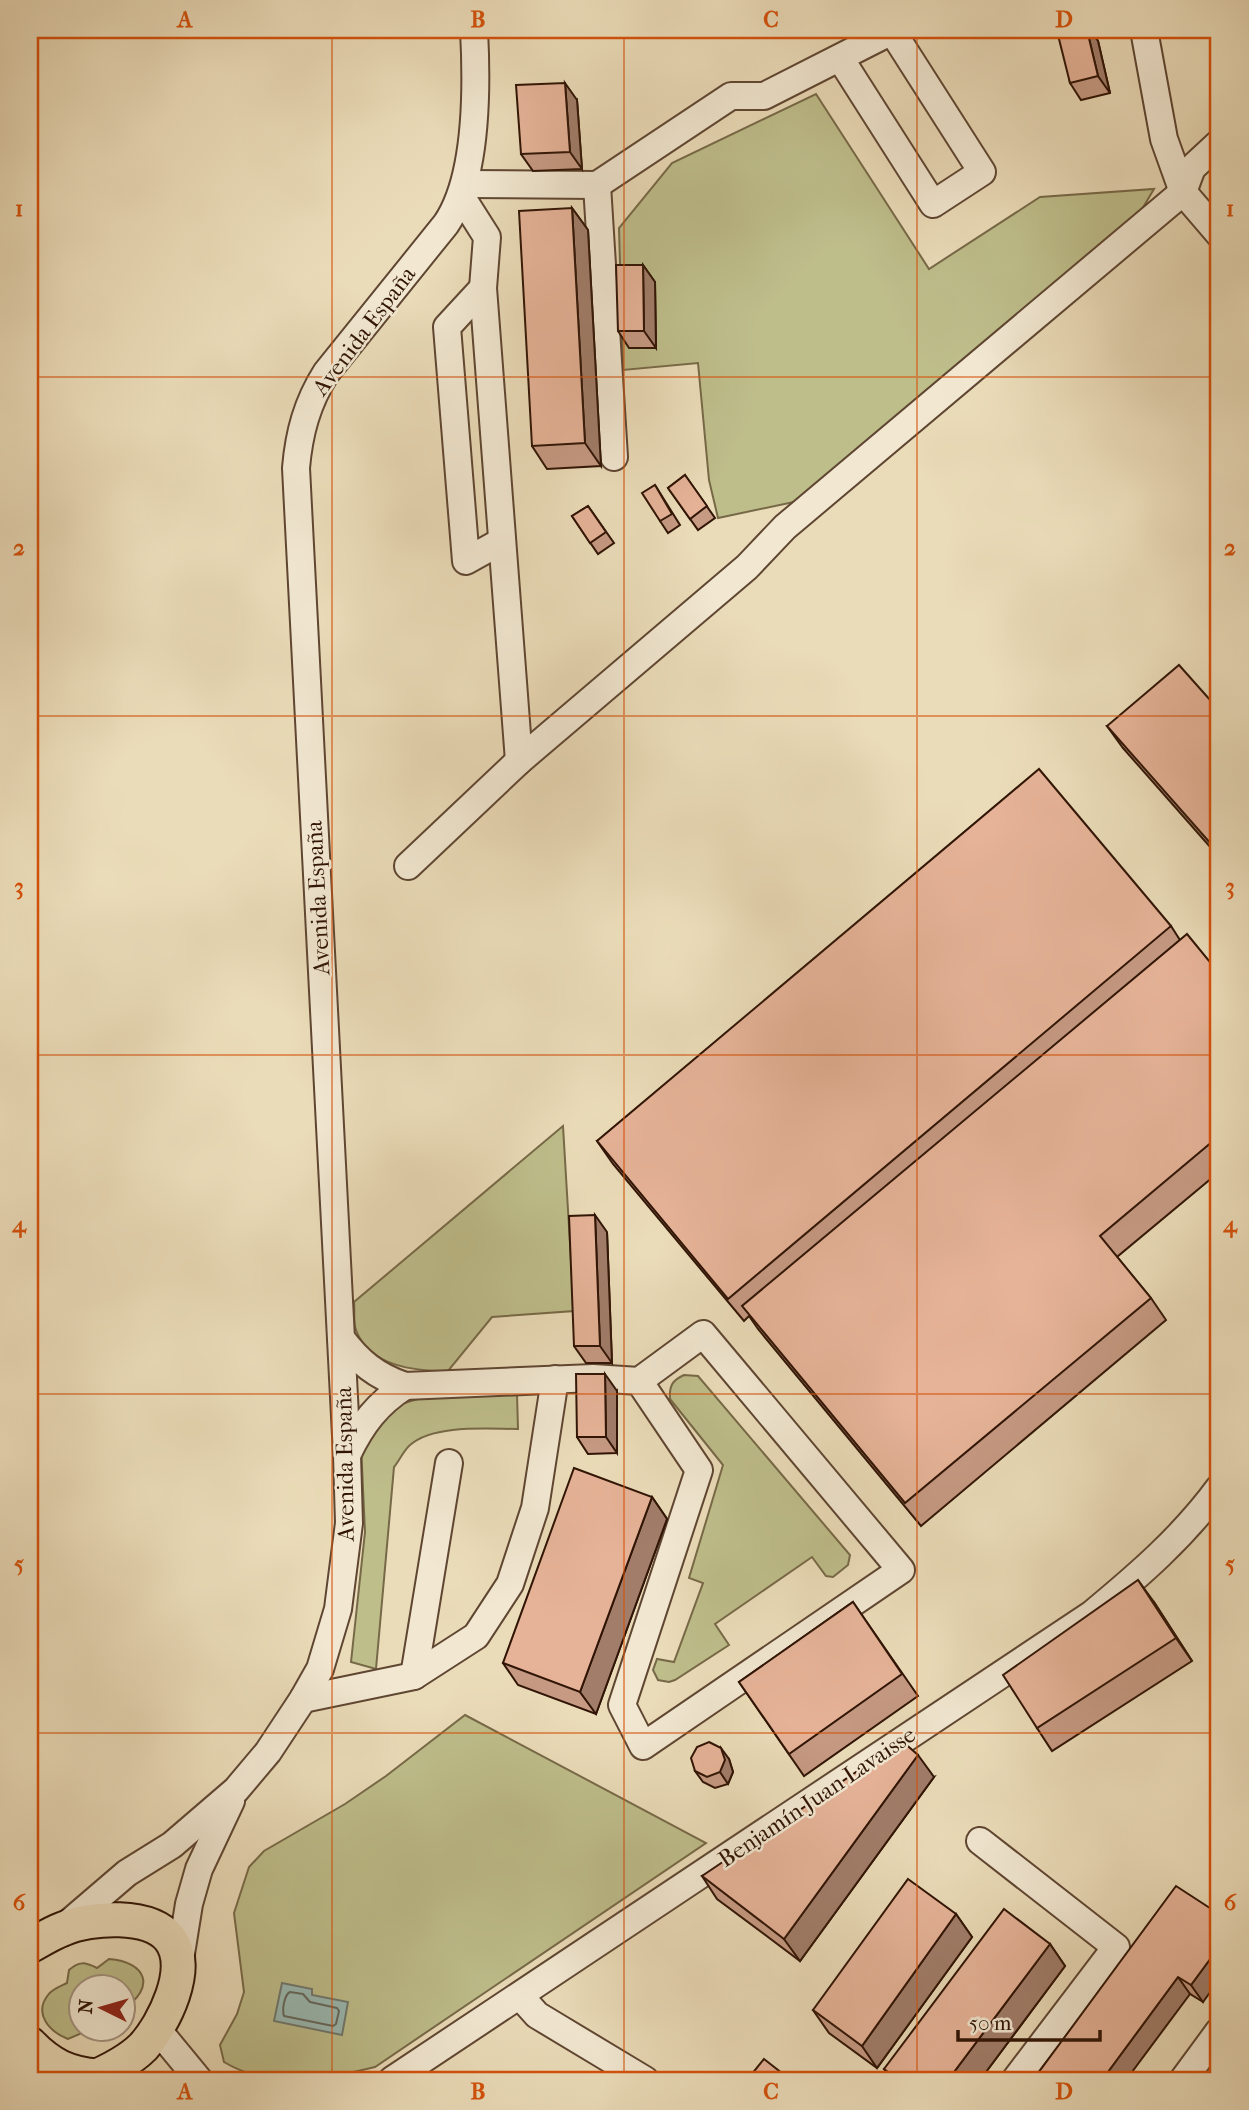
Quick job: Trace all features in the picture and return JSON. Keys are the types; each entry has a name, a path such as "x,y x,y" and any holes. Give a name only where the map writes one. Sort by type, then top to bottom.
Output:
{"main road":[{"path":"63,1929 109,1920 145,1924 170,1939 179,1966"},
{"name":"Avenida España","path":"30,1947 63,1929"},
{"name":"Avenida España","path":"93,2078 129,2058 142,2048 157,2029 168,2008 179,1966"},
{"path":"30,2044 42,2057 59,2068 93,2078"}],"street":[{"name":"Avenida España","path":"63,1929 127,1873 172,1845 236,1790 268,1752 320,1669 338,1609 349,1523 347,1455 297,513 298,448 308,409 326,373 446,224 463,190 472,130 474,30"},
{"path":"519,761 483,288 487,237 463,190 597,185 732,96 764,96 893,30 982,172 933,204 840,58"},
{"path":"1144,30 1164,139 1183,192 1219,234"},
{"path":"408,866 519,761 747,567 795,519 1183,192 1192,168 1219,142"},
{"path":"597,185 614,457"},
{"path":"483,288 447,327 466,561 502,541"},
{"path":"341,1338 367,1368 389,1381 405,1386 593,1378 639,1381 703,1334 901,1570 643,1746 622,1705 699,1470 639,1381"},
{"path":"303,1699 414,1676 477,1636 510,1584 536,1508 555,1379"},
{"path":"347,1455 371,1413 405,1386"},
{"path":"414,1676 449,1463"},
{"name":"Benjamín Juan Lavaisse","path":"392,2080 1091,1614 1146,1570 1216,1497"},
{"name":"Avenida España","path":"179,1966 189,1904 199,1869 236,1790"},
{"path":"980,1841 1116,1947 1015,2080"},
{"path":"520,1996 537,2015 645,2080"},
{"path":"157,2029 199,2080"},
{"path":"1183,2080 1219,2031"}],"green space":[{"path":"816,94 929,269 1040,197 1154,189 1135,221 808,499 718,518 709,480 698,363 623,370 619,228 672,163"},
{"path":"563,1126 574,1311 492,1317 448,1371 408,1368 372,1352 356,1330 354,1302"},
{"path":"684,1375 698,1376 850,1555 848,1565 833,1577 826,1576 812,1557 715,1624 729,1645 669,1682 658,1680 653,1670 657,1659 674,1662 703,1583 689,1578 723,1465 670,1399 672,1384"},
{"path":"517,1394 518,1429 462,1429 433,1434 410,1445 394,1467 376,1669 351,1662 365,1532 361,1445 395,1406 424,1397"},
{"path":"465,1715 706,1843 375,2067 298,2080 260,2076 224,2062 220,2045 237,2014 244,1992 234,1913 249,1867 264,1851 345,1804"},
{"path":"109,1959 132,1965 143,1977 140,1993 136,1998 136,1974 68,1974 69,1970 79,1964 97,1968"},
{"path":"66,1983 66,2038 55,2032 43,2015 44,2002 54,1989"}],"water":[{"path":"282,1983 312,1989 312,1995 348,2002 342,2035 274,2021"}],"building":[{"path":"1087,30 1098,76 1070,83 1057,31"},
{"path":"565,83 570,152 521,154 516,85"},
{"path":"572,208 585,443 532,446 519,211"},
{"path":"616,265 643,265 644,331 618,331"},
{"path":"685,475 707,506 690,519 668,488"},
{"path":"655,485 672,514 660,521 642,493"},
{"path":"588,506 606,532 590,543 572,516"},
{"path":"1179,665 1219,710 1219,853 1107,726"},
{"path":"1039,769 1171,926 728,1299 597,1141"},
{"path":"1187,934 1219,973 1219,1136 1100,1236 1151,1298 905,1503 742,1306"},
{"path":"595,1215 600,1346 574,1346 569,1216"},
{"path":"576,1374 605,1374 606,1437 577,1437"},
{"path":"574,1468 652,1497 580,1692 503,1663"},
{"path":"1138,1580 1176,1638 1037,1728 1003,1675"},
{"path":"853,1602 902,1674 789,1754 739,1682"},
{"path":"902,1741 918,1755 784,1939 702,1876"},
{"path":"709,1742 721,1748 725,1760 720,1772 707,1777 695,1771 691,1758 697,1747"},
{"path":"908,1879 956,1914 862,2046 813,2010"},
{"path":"1176,1886 1219,1914 1219,1947 1191,1985 1178,1977 1102,2080 1033,2080"},
{"path":"1004,1909 1050,1944 948,2080 899,2080 884,2069"},
{"path":"764,2059 783,2074 778,2080 747,2080"}]}
